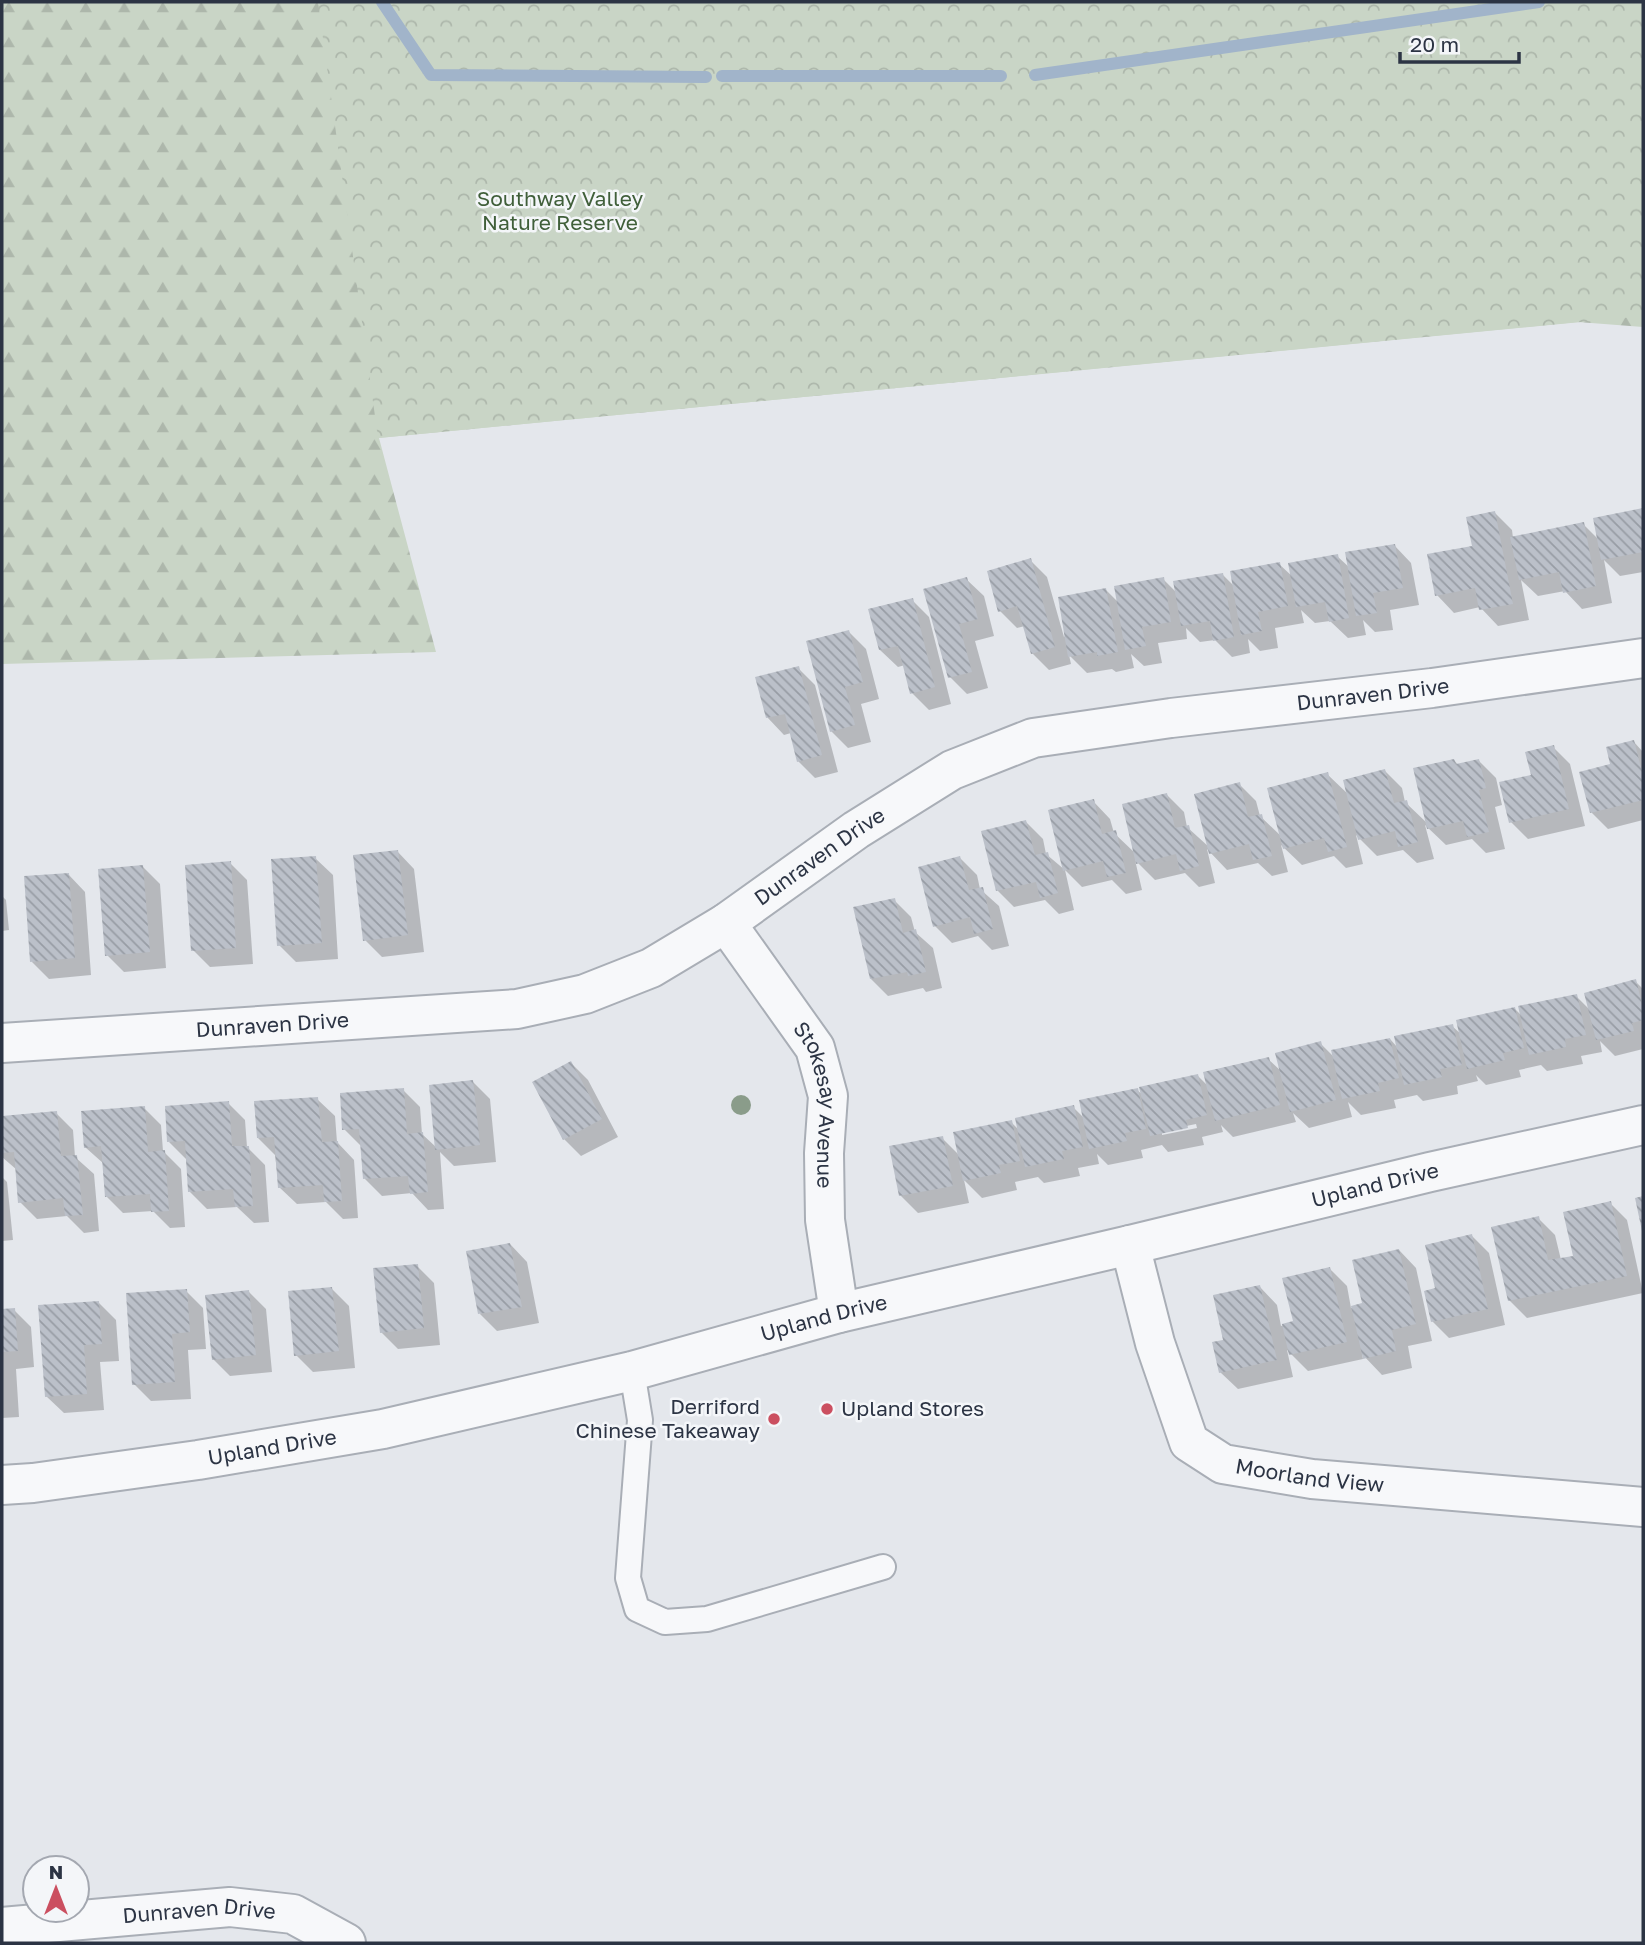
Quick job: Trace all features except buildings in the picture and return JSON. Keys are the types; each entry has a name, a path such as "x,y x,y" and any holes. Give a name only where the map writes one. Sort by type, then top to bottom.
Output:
{"street":[{"name":"Dunraven Drive","path":"2,1043 517,1009 585,994 651,968 726,923 856,830 952,770 1034,738 1171,718 1432,688 1643,658"},
{"name":"Stokesay Avenue","path":"726,923 815,1048 828,1096 824,1153 825,1220 839,1312"},
{"name":"Upland Drive","path":"2,1485 198,1460 383,1429 632,1371 839,1312 1430,1172 1643,1125"},
{"name":"Moorland View","path":"1130,1245 1155,1343 1189,1442 1223,1464 1312,1479 1643,1507"},
{"name":"Dunraven Drive","path":"2,1927 230,1907 293,1914 346,1943"}],"lane":[{"path":"632,1371 640,1420 628,1578 638,1609 665,1622 707,1619 883,1567"}],"green space":[{"name":"Southway Valley Nature Reserve","path":"2,2 1643,2 1643,327 1578,322 379,438 436,652 2,664"},
{"name":"Southway Valley Nature Reserve","path":"318,2 1643,2 1643,316 378,438"}],"waterway":[{"path":"382,2 431,75 706,77"},
{"path":"1035,75 1539,2"},
{"path":"722,76 1001,76"}],"place":[{"name":"Upland Stores","path":"827,1409"},
{"name":"Derriford Chinese Takeaway","path":"774,1419"}]}
